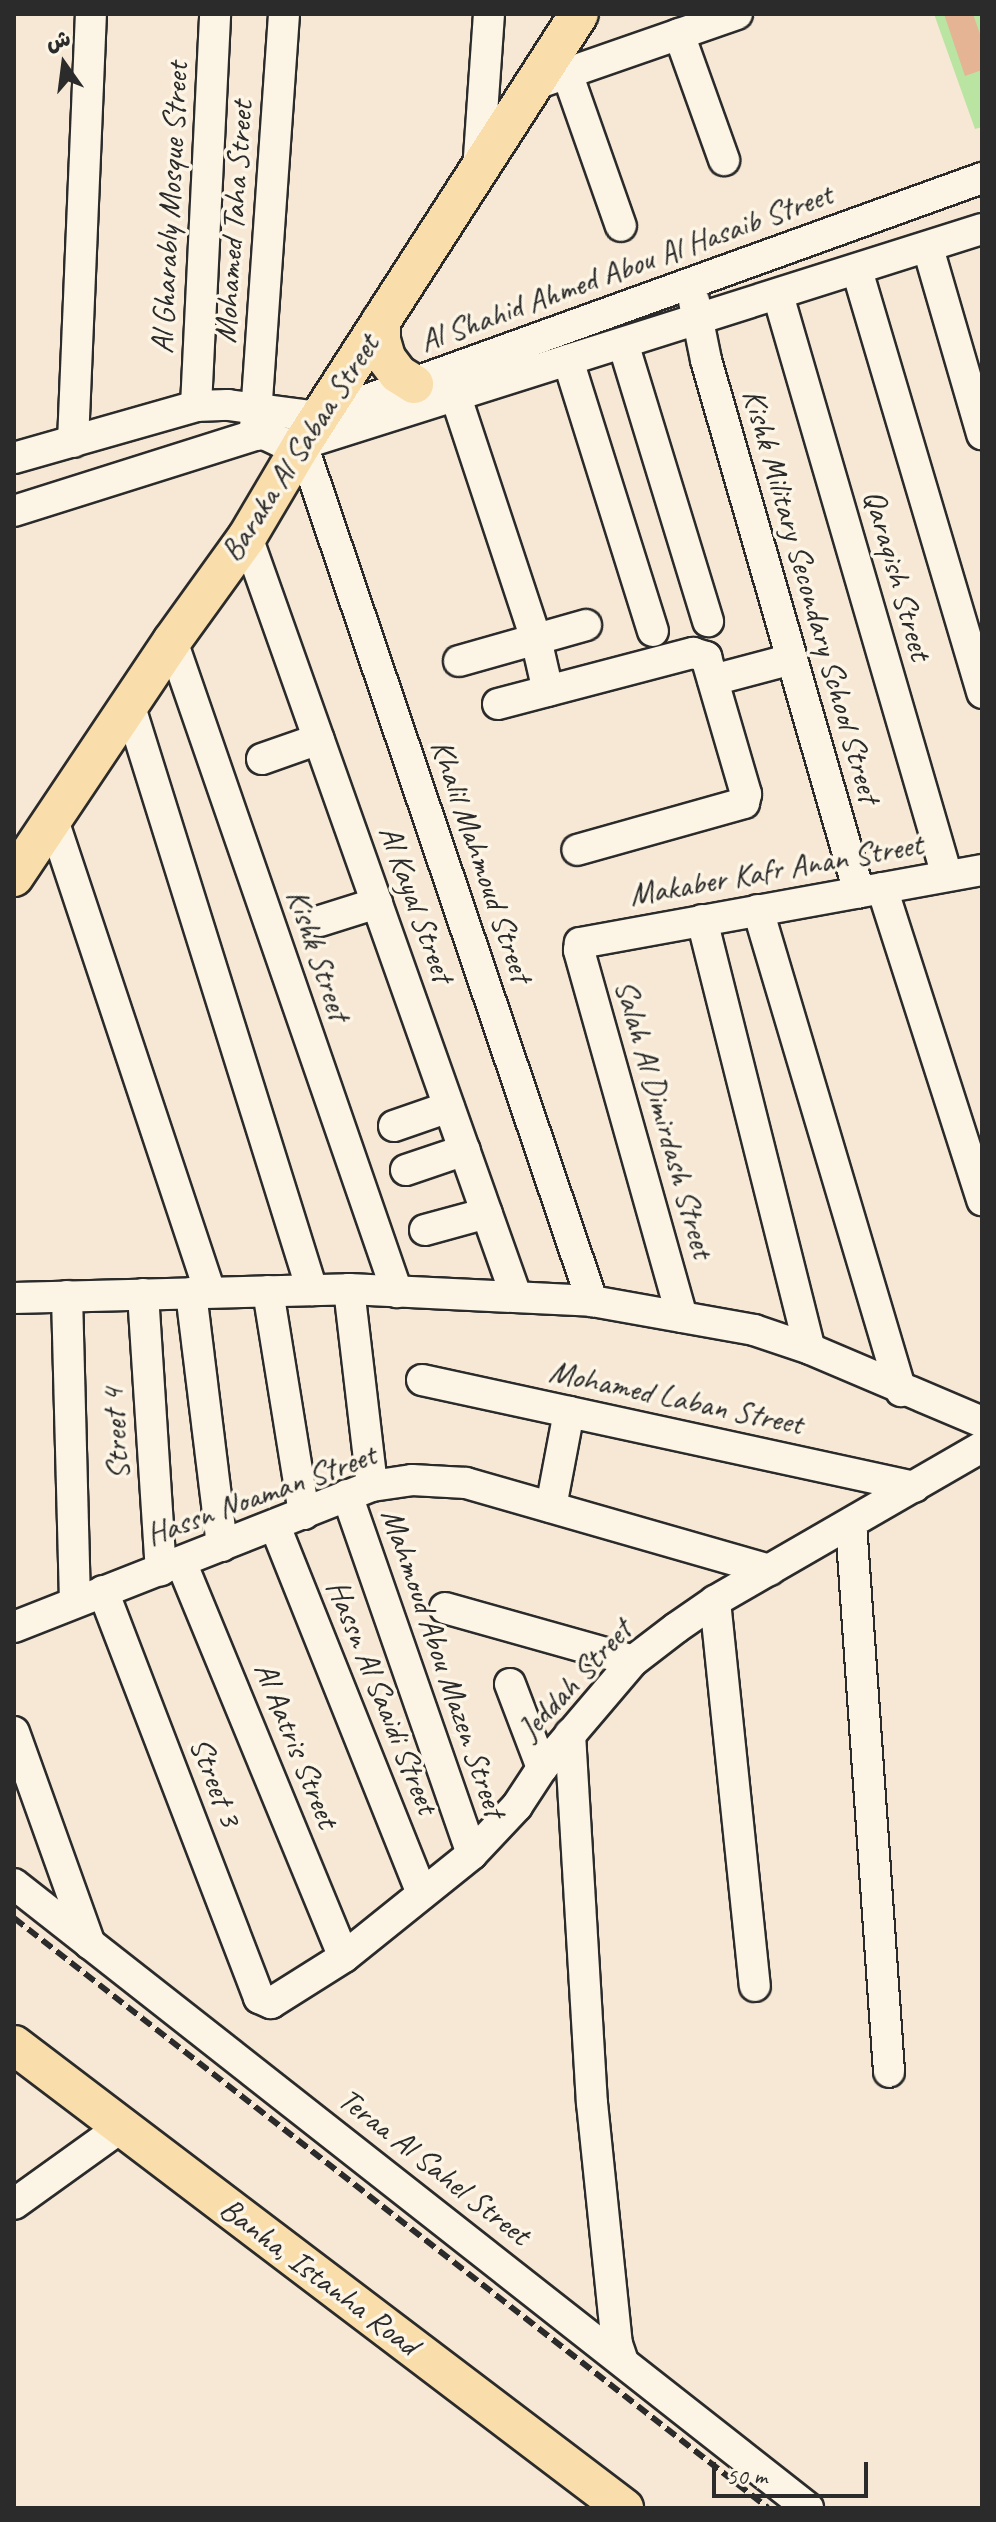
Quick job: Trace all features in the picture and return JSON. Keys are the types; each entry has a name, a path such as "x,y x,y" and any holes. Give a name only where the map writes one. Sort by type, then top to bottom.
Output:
{"main road":[{"name":"Baraka Al Sabaa Street","path":"17,857 53,820 172,641 247,537 310,430 478,171 550,79 579,14"},
{"path":"381,321 381,340 386,358 398,374 439,383"},
{"name":"Banha, Istanha Road","path":"14,2045 624,2508"}],"street":[{"path":"73,442 91,14"},
{"name":"Al Gharably Mosque Street","path":"196,406 215,14"},
{"name":"Mohamed Taha Street","path":"256,423 284,14"},
{"path":"478,171 489,14"},
{"path":"621,226 550,79 737,14"},
{"path":"679,34 724,160"},
{"name":"Al Shahid Ahmed Abou Al Hasaib Street","path":"310,430 439,383 690,283 982,178"},
{"name":"Al Shahid Ahmed Abou Al Hasaib Street","path":"310,430 439,383 568,360 982,229"},
{"path":"928,248 982,434"},
{"path":"857,270 982,693"},
{"name":"Kishk Military Secondary School Street","path":"690,283 706,360 792,659 982,1200"},
{"name":"Qaraqish Street","path":"778,295 947,876"},
{"path":"623,343 708,621"},
{"path":"568,360 653,631"},
{"path":"439,383 536,639 548,691"},
{"path":"14,458 196,406 228,405 256,423 264,434 283,443 310,430"},
{"path":"14,467 20,509 132,474 256,423"},
{"path":"118,429 132,474"},
{"name":"Khalil Mahmoud Street","path":"310,430 592,1301"},
{"name":"Al Kayal Street","path":"247,537 516,1296"},
{"path":"459,661 586,625"},
{"name":"Kishk Street","path":"172,641 397,1292"},
{"path":"498,704 698,652 706,657 746,794 744,803 577,850"},
{"path":"713,680 792,659"},
{"path":"130,707 312,1290"},
{"path":"262,759 319,739"},
{"path":"53,820 201,1293 222,1546"},
{"name":"Makaber Kafr Anan Street","path":"583,942 982,870"},
{"path":"320,921 377,903"},
{"path":"758,910 901,1391"},
{"path":"702,920 810,1349"},
{"name":"Salah Al Dimirdash Street","path":"583,942 579,950 682,1317"},
{"path":"394,1126 449,1107"},
{"path":"406,1170 465,1150"},
{"path":"425,1230 487,1213"},
{"path":"14,1298 349,1289 592,1301 754,1330 810,1349 901,1391 982,1422"},
{"name":"Mahmoud Abou Mazen Street","path":"349,1289 359,1490 472,1854"},
{"path":"268,1291 304,1514"},
{"name":"Street 4","path":"143,1294 171,1566"},
{"path":"67,1296 75,1602"},
{"name":"Mohamed Laban Street","path":"422,1380 915,1487"},
{"path":"551,1507 569,1412"},
{"name":"Jeddah Street","path":"259,1998 271,2003 344,1957 472,1854 517,1806 542,1768 633,1661 715,1601 982,1447"},
{"name":"Hassn Noaman Street","path":"14,1627 275,1526 359,1490 423,1480 466,1483 770,1570"},
{"path":"851,1524 889,2072"},
{"name":"Hassn Al Saaidi Street","path":"275,1526 422,1894"},
{"name":"Al Aatris Street","path":"171,1566 344,1957"},
{"name":"Street 3","path":"103,1591 259,1998"},
{"path":"715,1601 755,1986"},
{"path":"445,1608 633,1661"},
{"path":"510,1684 542,1768"},
{"path":"14,1732 90,1944"},
{"path":"570,1734 592,2103 617,2344 623,2361"},
{"name":"Teraa Al Sahel Street","path":"14,1884 808,2508"},
{"path":"14,2204 121,2127"}],"green space":[{"path":"934,14 982,14 982,127 975,129"}],"building":[{"path":"944,14 973,14 982,40 982,70 965,76"}],"railway":[{"path":"14,1918 768,2508"}]}
